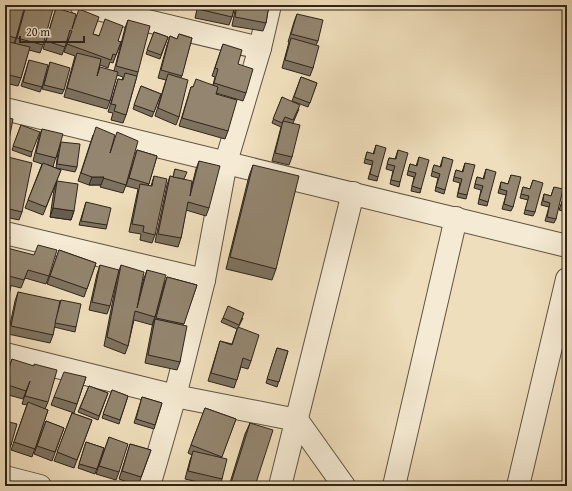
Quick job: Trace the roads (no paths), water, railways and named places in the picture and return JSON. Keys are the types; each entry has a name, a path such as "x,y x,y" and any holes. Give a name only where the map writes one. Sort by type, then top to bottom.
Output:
{"street":[{"path":"81,5 260,48"},
{"path":"149,486 175,396 204,280 226,162 260,48 270,5"},
{"path":"5,109 567,246"},
{"path":"280,486 353,193"},
{"path":"394,486 456,218"},
{"path":"5,232 204,280"},
{"path":"518,486 567,279"},
{"path":"5,354 175,396 297,420 344,486"},
{"path":"5,477 40,486"}]}
